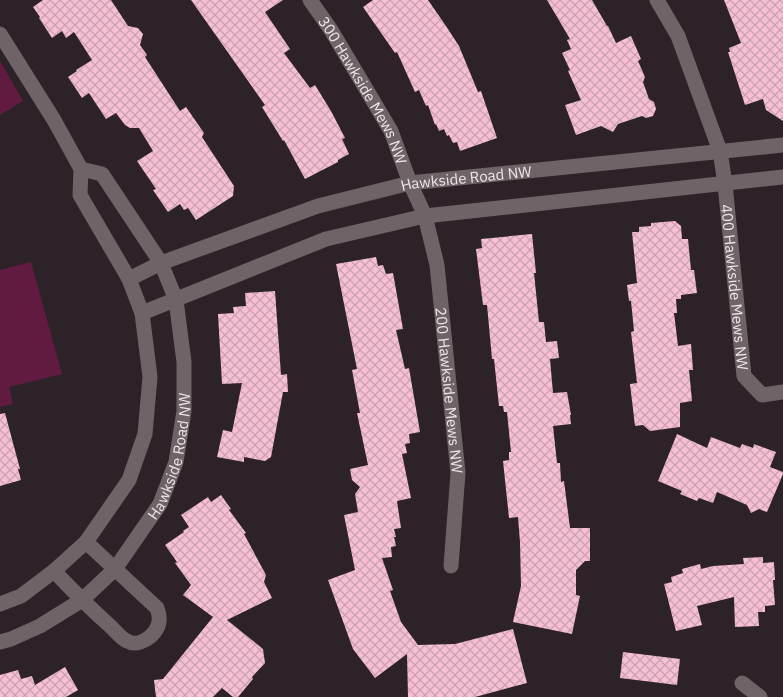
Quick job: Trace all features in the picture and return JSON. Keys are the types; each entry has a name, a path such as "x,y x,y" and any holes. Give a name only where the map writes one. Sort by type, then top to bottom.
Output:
{"street":[{"name":"300 Hawkside Mews NW","path":"310,0 331,30 391,131 410,183 425,216"},
{"name":"400 Hawkside Mews NW","path":"657,0 678,36 720,151 744,376 762,395 783,392"},
{"path":"0,34 54,120 81,169 80,196 129,279"},
{"name":"Hawkside Road NW","path":"0,604 20,596 54,572 86,542 129,480 145,434 150,377 142,313 129,279 161,263 318,206 410,183 783,145"},
{"path":"81,169 102,174 161,263"},
{"path":"142,313 326,239 425,216 783,178"},
{"name":"200 Hawkside Mews NW","path":"425,216 437,265 458,473 451,566"},
{"name":"Hawkside Road NW","path":"0,642 40,626 82,600 115,569 160,504 176,462 184,411 184,362 176,300 161,263"},
{"path":"54,572 127,642 137,643 156,632 160,615 157,608 86,542"},
{"path":"742,683 760,697"}],"shaded area":[{"path":"0,61 23,101 0,115"},
{"path":"31,262 62,374 9,387 13,404 0,407 0,270"}],"building":[{"path":"43,0 111,0 128,26 138,28 143,34 140,45 147,55 145,57 180,111 186,107 204,133 202,137 234,186 233,196 196,220 188,208 184,210 180,204 168,212 153,190 156,189 137,161 153,151 139,128 130,128 125,125 116,113 106,119 89,93 82,98 68,77 92,60 74,32 66,38 62,31 52,38 33,7"},
{"path":"191,0 283,0 265,12 290,49 284,53 310,88 315,85 331,111 345,138 342,139 349,154 338,160 338,162 305,179 284,140 262,107 265,105"},
{"path":"373,0 428,0 459,46 478,92 481,91 497,138 460,151 457,142 453,143 444,129 439,131 428,105 426,106 419,90 415,92 397,52 395,53 363,7"},
{"path":"547,0 592,0 616,43 631,36 641,59 638,61 645,77 643,82 649,99 654,102 656,109 653,116 646,118 642,116 618,124 613,132 601,126 576,135 565,105 581,100 562,53 571,49 567,40 570,39"},
{"path":"724,0 783,0 783,121 766,110 763,99 745,105 728,52 730,52 729,48 741,43"},
{"path":"675,221 681,226 682,239 688,239 691,270 694,270 697,293 681,295 681,299 676,299 677,313 674,313 678,346 691,344 693,370 689,370 692,401 680,403 680,427 650,431 643,425 635,426 630,384 637,383 631,332 634,331 631,301 629,301 627,285 637,283 632,232 639,232 639,227 651,226 651,223"},
{"path":"532,234 539,322 544,322 546,342 557,341 559,358 550,359 553,393 567,392 571,415 571,424 553,426 557,463 560,463 561,482 564,481 570,528 590,528 590,561 585,561 576,570 576,595 580,596 572,634 513,622 521,586 518,517 509,518 503,461 509,460 509,452 511,452 507,412 504,412 503,406 499,406 487,305 483,305 476,249 482,248 481,239"},
{"path":"376,257 378,266 383,265 386,274 393,273 403,329 396,330 405,369 409,368 420,432 409,434 410,443 405,444 407,453 402,454 411,498 397,501 401,528 394,529 396,546 391,547 392,557 382,558 393,590 390,591 401,622 418,645 455,644 513,629 527,683 475,697 408,697 407,654 375,678 353,649 328,580 355,570 344,515 358,512 355,494 360,487 352,480 350,469 368,465 357,413 360,413 352,370 357,369 336,264"},
{"path":"275,291 281,375 287,374 288,392 283,392 271,457 265,461 244,457 244,462 217,457 223,430 232,432 242,383 222,384 218,314 234,313 233,307 246,306 245,293"},
{"path":"5,413 20,469 18,469 21,480 0,486 0,414"},
{"path":"677,434 707,448 711,437 740,448 742,444 753,448 754,444 776,452 770,467 783,472 783,474 767,512 759,509 751,513 747,505 717,492 713,503 699,498 697,501 680,494 682,491 658,481"},
{"path":"221,495 231,509 229,510 246,533 244,534 266,575 264,582 272,598 227,620 263,649 265,663 238,697 233,697 222,688 213,697 156,697 154,680 163,679 213,617 183,595 191,585 165,545 189,527 181,515 208,497 211,502"},
{"path":"763,557 763,563 774,562 775,605 765,606 765,612 758,612 759,626 735,627 734,597 697,606 702,625 676,631 664,584 672,582 671,577 683,573 682,569 700,564 701,569 713,566 744,564 743,558"},
{"path":"623,652 680,659 677,685 620,678"},
{"path":"65,667 78,690 66,697 0,697 0,675 18,670 21,679 32,676 35,685"}]}
